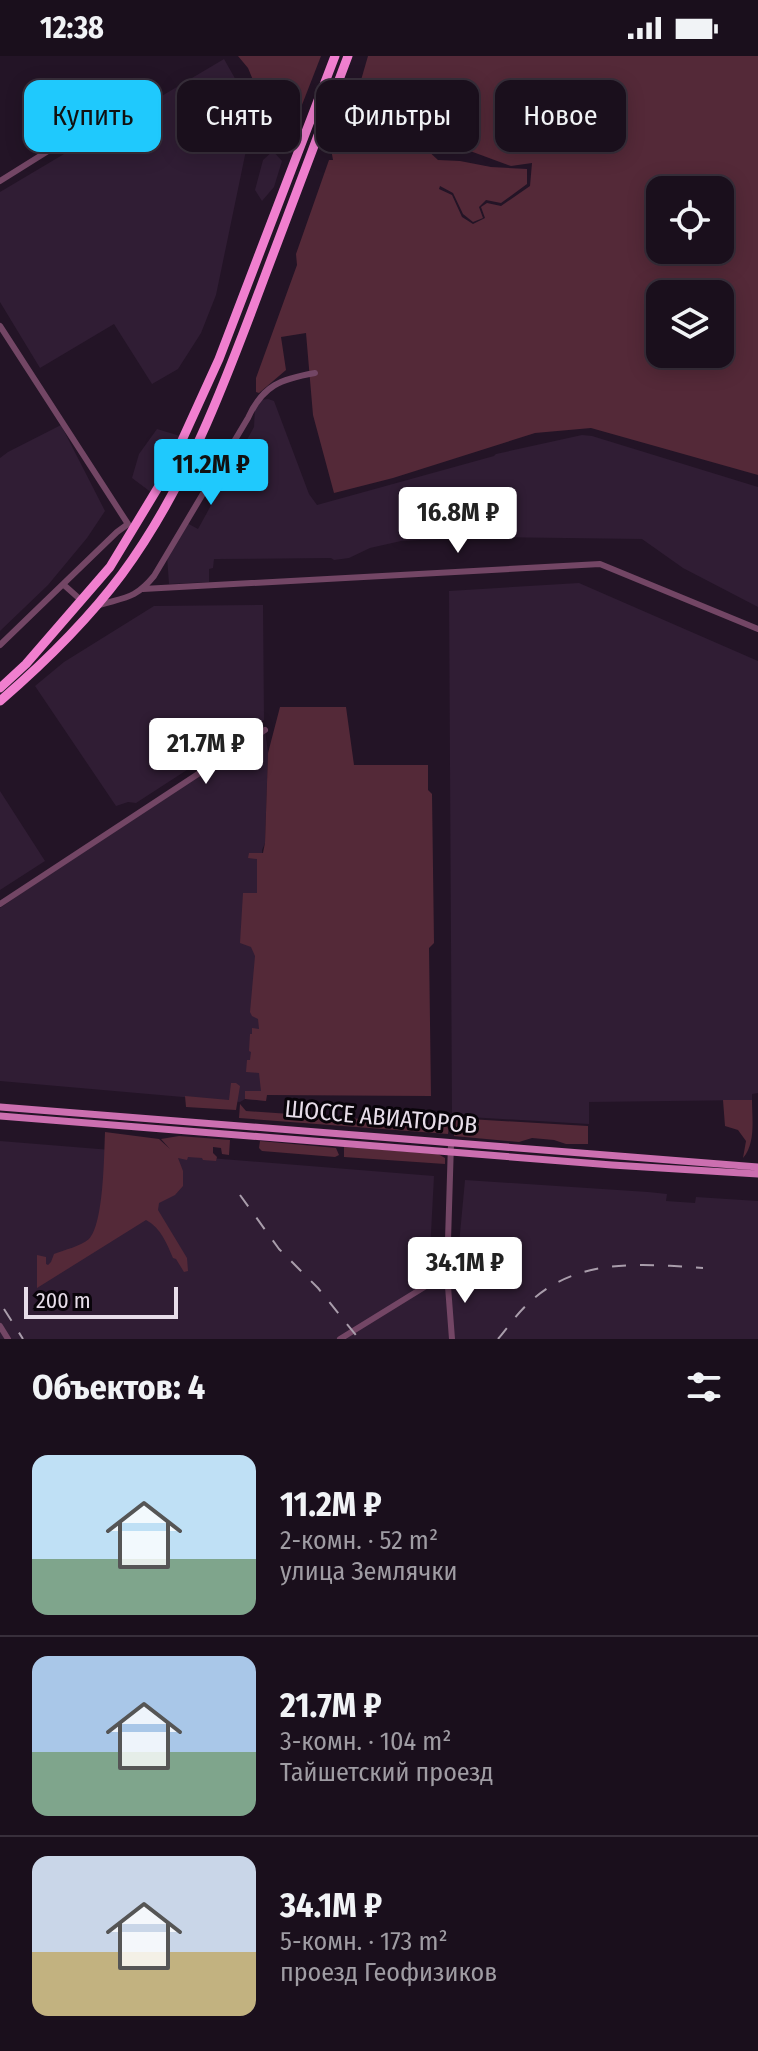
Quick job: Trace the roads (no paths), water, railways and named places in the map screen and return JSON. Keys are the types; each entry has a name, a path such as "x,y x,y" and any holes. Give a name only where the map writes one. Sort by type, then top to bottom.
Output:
{"highway":[{"path":"0,688 26,664 110,567 182,443 219,359 335,56"},
{"path":"0,701 34,672 123,573 181,479 233,361 348,56"},
{"path":"128,524 144,512"}],"main road":[{"name":"ШОССЕ АВИАТОРОВ","path":"0,1107 450,1147 612,1165 758,1174"},
{"name":"ШОССЕ АВИАТОРОВ","path":"0,1116 758,1167"}],"street":[{"path":"0,181 46,152"},
{"path":"0,326 128,524 0,645"},
{"path":"96,606 134,596 154,576 256,401 281,381 315,373"},
{"path":"143,589 600,564 758,629"},
{"path":"64,585 82,601"},
{"path":"0,904 265,730"},
{"path":"450,1147 447,1273 452,1339"},
{"path":"340,1339 447,1273"},
{"path":"0,1326 8,1339"}],"railway":[{"path":"240,1195 279,1249 318,1288 359,1339"},
{"path":"498,1339 531,1301 570,1277 612,1266 703,1268"},
{"path":"4,1309 23,1339"}]}
